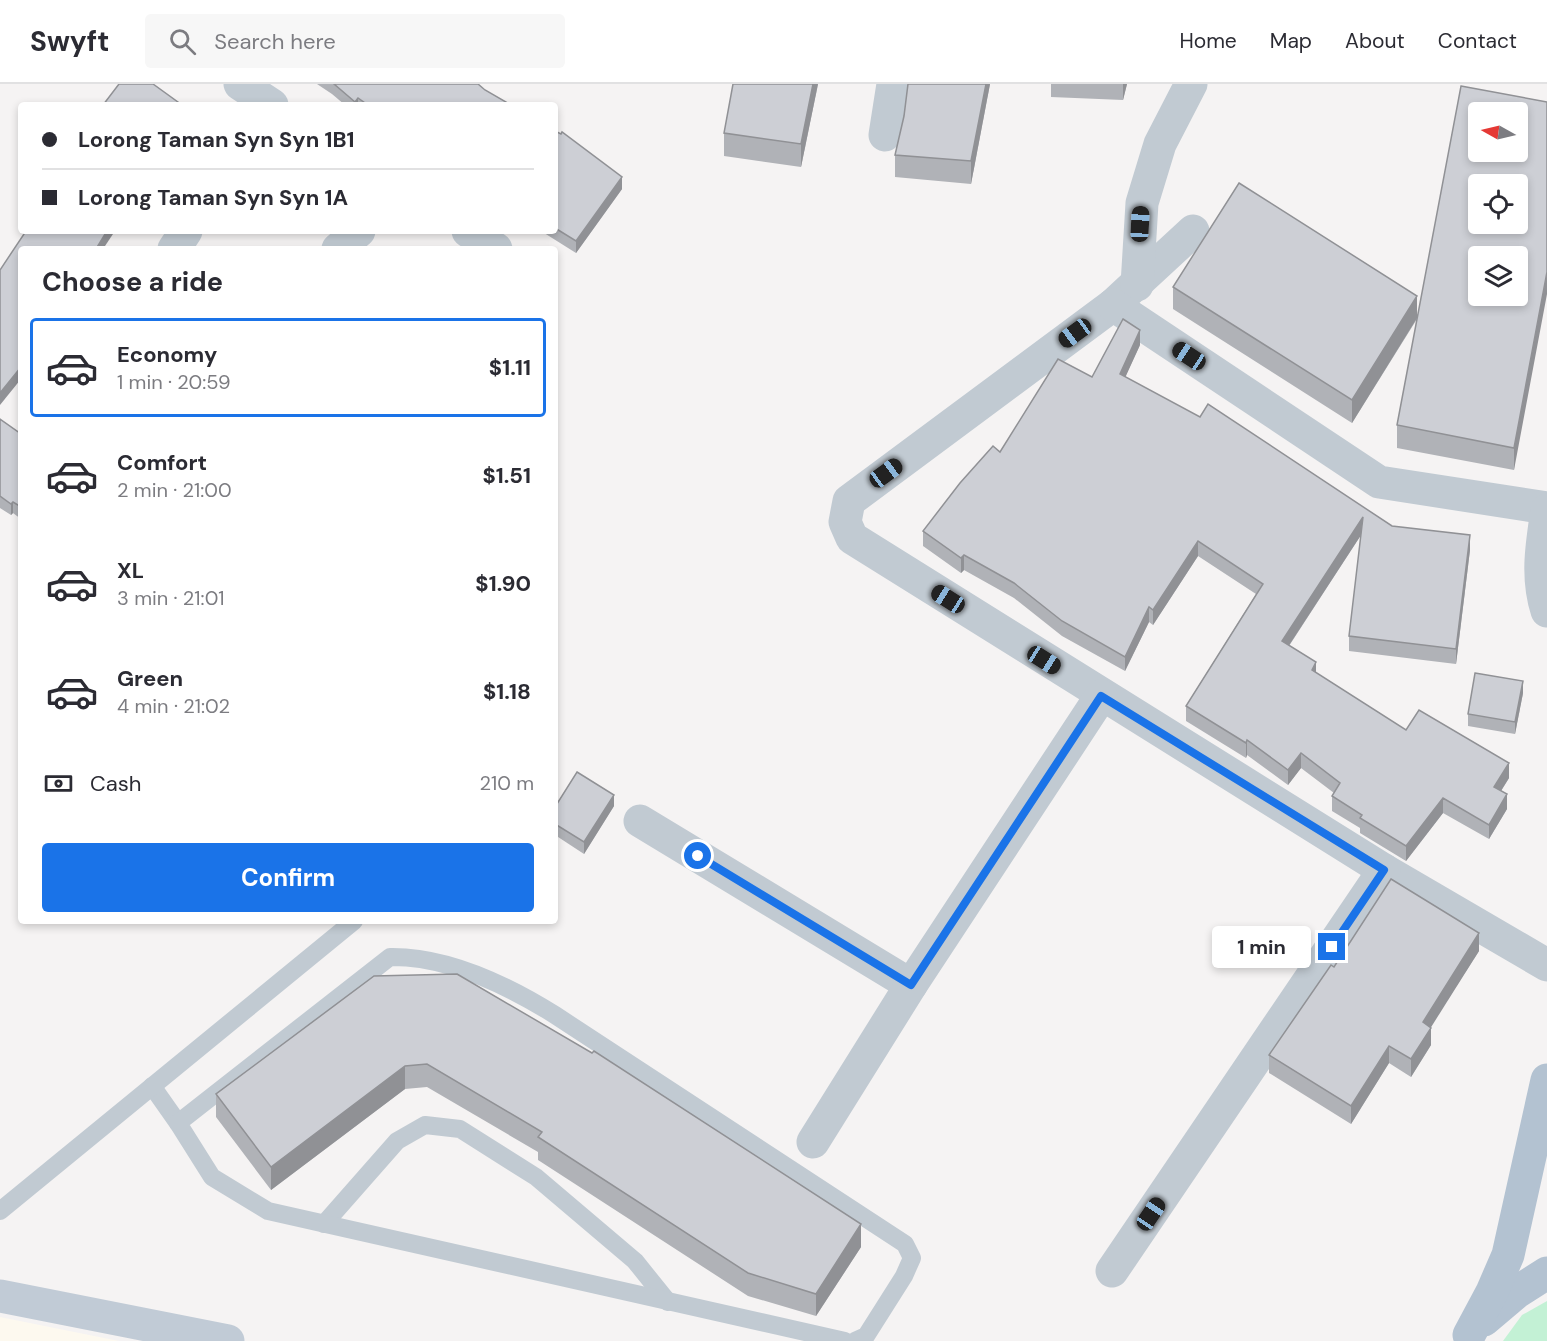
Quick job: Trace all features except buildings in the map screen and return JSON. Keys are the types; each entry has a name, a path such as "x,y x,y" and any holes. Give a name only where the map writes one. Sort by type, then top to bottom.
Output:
{"main road":[{"path":"1466,1338 1492,1292 1508,1255 1547,1080"},
{"path":"1466,1338 1517,1292 1547,1273"}],"street":[{"path":"240,84 267,102"},
{"path":"885,135 893,84"},
{"path":"1125,295 1142,203 1160,144 1191,84"},
{"path":"1192,231 1125,295 849,501 845,522 852,538 1101,696 1384,870 1547,965"},
{"path":"342,246 356,234"},
{"path":"473,234 491,246"},
{"path":"1125,295 1379,482 1547,509 1539,561 1542,596 1547,611"},
{"path":"813,1142 911,985 1101,696"},
{"path":"640,821 911,985"},
{"path":"1112,1271 1384,870"},
{"path":"0,1296 147,1332 228,1341"}],"lane":[{"path":"0,1211 350,924"},
{"path":"178,1124 390,957 412,957 487,978 522,994 905,1244 912,1258 904,1276 866,1336 855,1341"},
{"path":"152,1086 212,1177 268,1211 834,1340"},
{"path":"324,1224 397,1141 425,1125 460,1129 536,1177 635,1261 668,1302"}],"shaded area":[{"path":"0,1317 119,1341 0,1341"}],"green space":[{"path":"1547,1301 1547,1341 1503,1341 1522,1315"}],"route":[{"path":"698,856 911,985 1101,696 1384,870 1332,947"}]}
